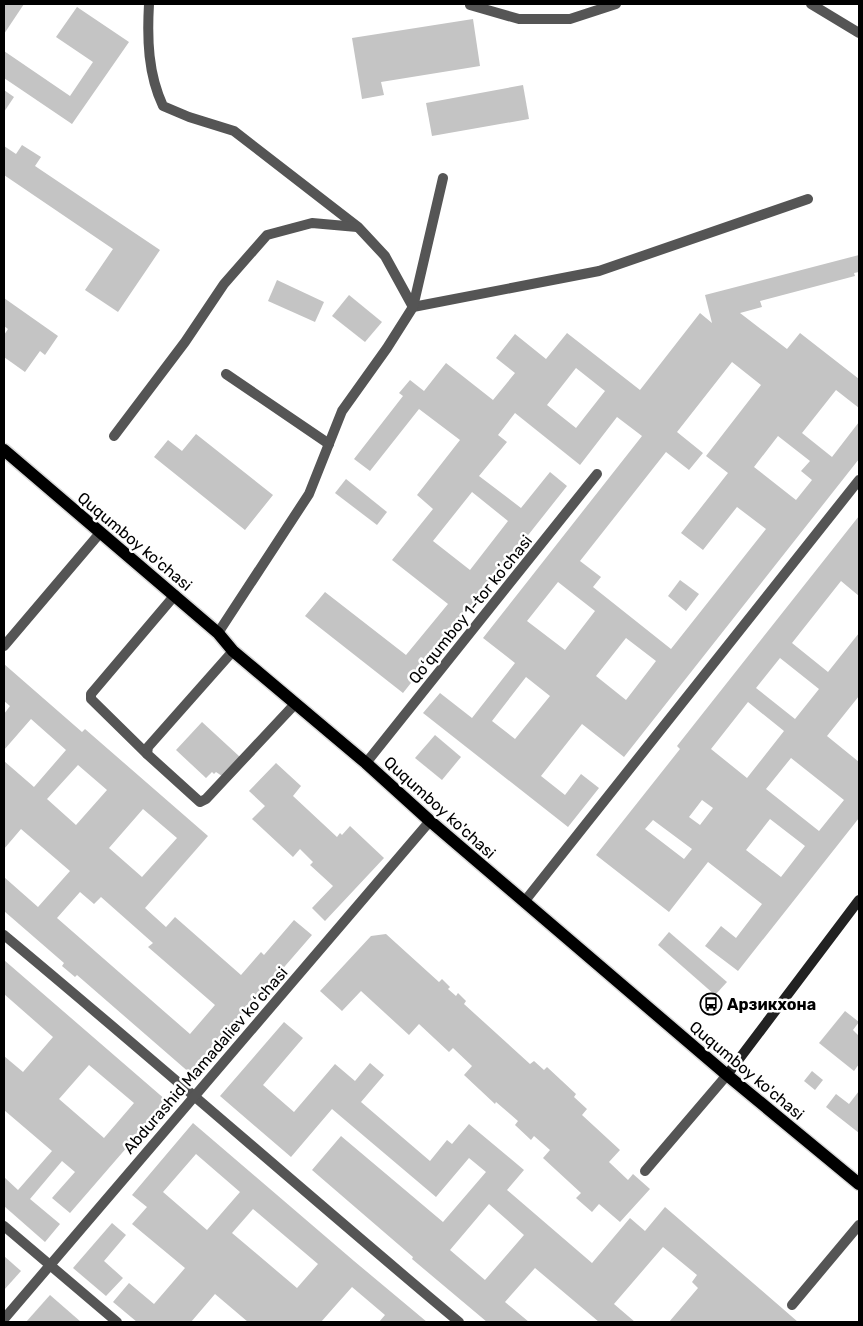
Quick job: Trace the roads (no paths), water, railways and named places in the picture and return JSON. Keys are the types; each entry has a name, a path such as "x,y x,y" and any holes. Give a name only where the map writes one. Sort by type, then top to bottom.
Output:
{"main road":[{"name":"Ququmboy ko'chasi","path":"5,454 174,595 218,633 233,651 366,763 524,902 727,1075 859,1184"}],"street":[{"path":"149,4 147,37 155,89 163,106 189,117 234,131 358,227 385,256 413,307"},
{"path":"470,5 519,19 570,19 616,4"},
{"path":"811,4 859,33"},
{"path":"218,633 309,494 342,410 388,348 413,307 442,178"},
{"path":"413,307 599,270 808,199"},
{"path":"114,436 185,342 224,284 267,235 312,223 358,227"},
{"path":"226,374 329,444"},
{"name":"Qoʻqumboy 1-tor koʼchasi","path":"366,763 597,474"},
{"path":"524,902 859,480"},
{"path":"4,646 100,533"},
{"path":"174,595 91,694 91,699 147,754 200,802 206,799 295,704"},
{"path":"147,754 148,748 233,651"},
{"name":"Abdurashid Mamadaliev koʻchasi","path":"4,1319 430,821"},
{"path":"645,1171 727,1075 859,900"},
{"path":"4,935 459,1322"},
{"path":"792,1305 859,1225"},
{"path":"4,1226 117,1322"}],"place":[{"name":"Арзикхона","path":"711,1004"}]}
